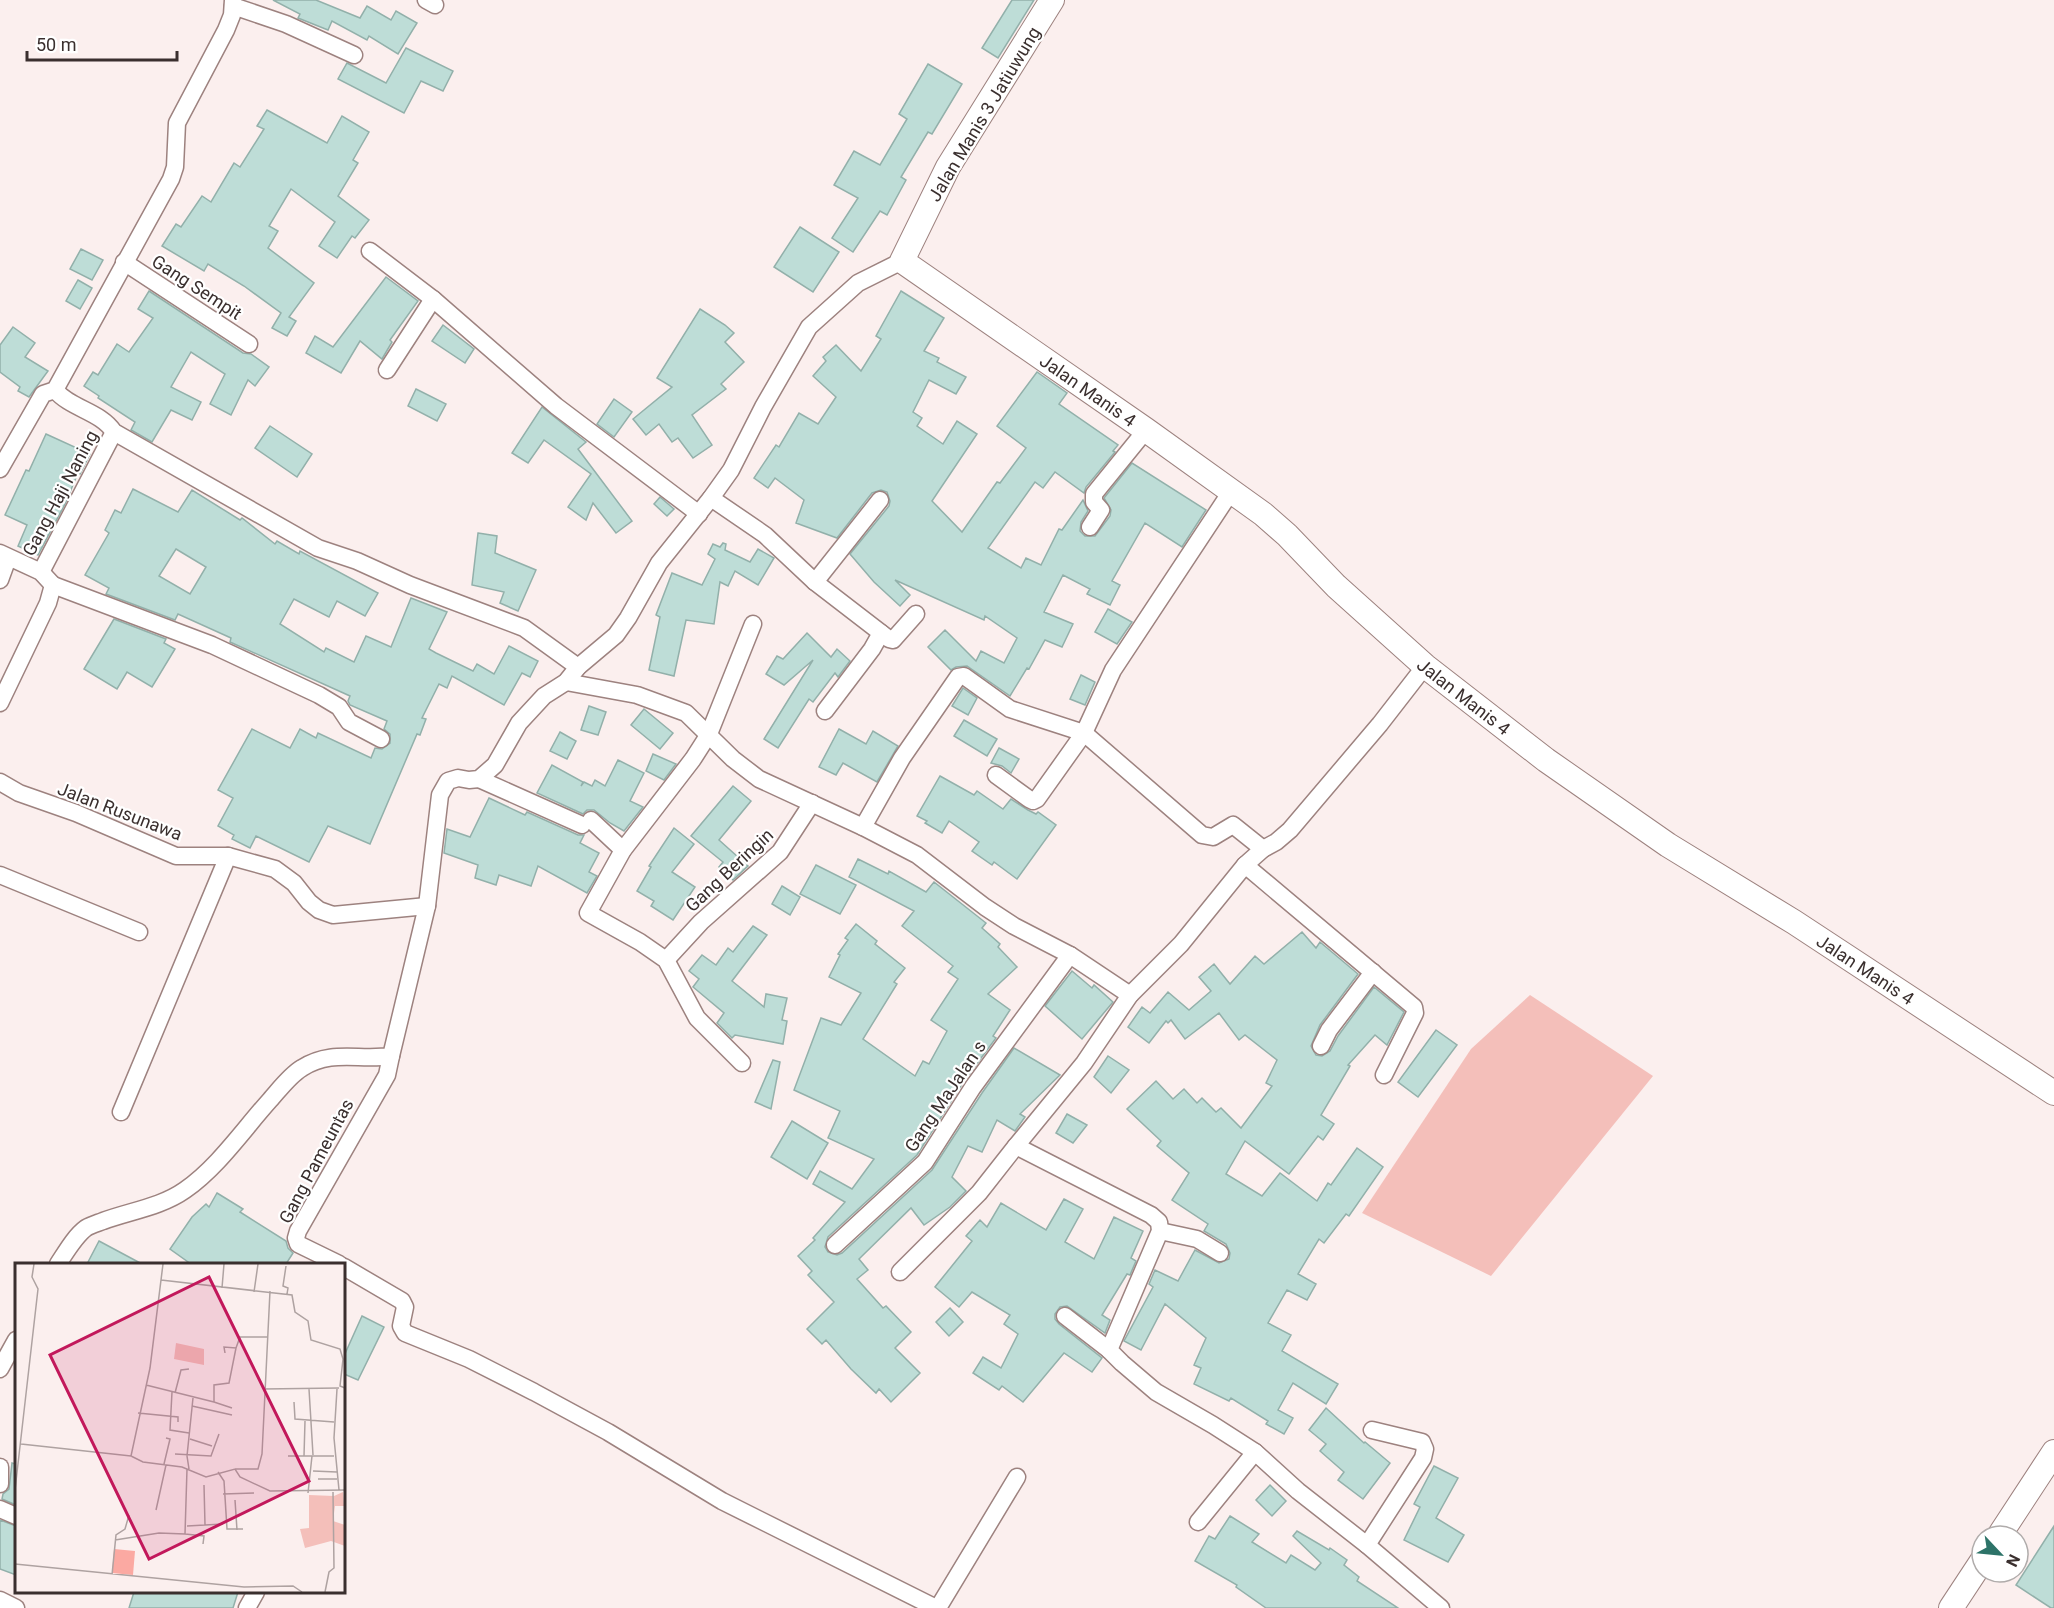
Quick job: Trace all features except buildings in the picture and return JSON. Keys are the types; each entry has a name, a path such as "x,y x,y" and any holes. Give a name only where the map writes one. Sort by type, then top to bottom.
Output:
{"street":[{"name":"Jalan Manis 3 Jatiuwung","path":"902,261 948,167 1052,0"},
{"path":"0,469 36,404 43,394 55,390 171,178 175,166 177,123 226,30 232,15 233,3 354,55"},
{"path":"370,251 433,299 556,406 699,514"},
{"name":"Jalan Manis 4","path":"902,261 1142,436 1232,490 1287,535 1336,586 1425,666 1546,760 1668,845 1794,922 2054,1093"},
{"path":"479,779 495,765 519,723 544,696 566,682 578,667 616,635 659,563 731,470 763,407 809,327 858,283 902,261"},
{"name":"Gang Sempit","path":"124,262 249,344"},
{"path":"387,370 433,299"},
{"path":"55,390 66,401 107,423 114,432 318,548 357,561 410,585 524,628 578,667"},
{"name":"Gang Haji Naning","path":"41,572 114,432"},
{"path":"1090,527 1101,510 1094,502 1094,494 1142,436"},
{"path":"996,776 1029,799 1033,801 1037,799 1084,733 1113,670 1232,490"},
{"path":"711,498 765,535 815,582 893,640 916,614"},
{"path":"815,582 880,500"},
{"path":"0,580 4,555 41,572 53,585 212,645 332,702 339,707 349,722 381,739"},
{"path":"0,703 48,603 53,585"},
{"path":"742,1063 697,1018 666,960 647,945 588,913 623,850 693,759 709,734 753,624"},
{"path":"825,711 872,649 881,633"},
{"path":"900,1272 979,1193 1084,1063 1130,995 1181,944 1245,865 1290,830 1380,724 1425,666"},
{"path":"863,827 902,758 961,676 967,677 1010,709 1084,733 1202,835 1214,837 1233,825 1263,849"},
{"path":"566,682 637,695 686,712 733,759 759,779 863,827 917,855 985,907 1014,926 1070,955 1130,995"},
{"path":"59,1263 68,1248 86,1228 158,1204 183,1191 204,1174 278,1091 302,1068 329,1056 364,1059 392,1056 427,906 440,795 448,781 458,778 479,779 586,822 623,850"},
{"name":"Jalan Rusunawa","path":"0,782 19,793 76,813 176,856 228,856 275,869 294,883 309,902 319,910 333,915 427,906"},
{"name":"Gang Beringin","path":"666,960 701,922 780,852 812,803"},
{"path":"121,1112 228,856"},
{"path":"1245,865 1415,1010 1383,1075"},
{"path":"0,875 139,932"},
{"name":"Gang MaJalan s","path":"836,1245 925,1162 973,1087 1070,955"},
{"path":"1321,1046 1329,1030 1373,972"},
{"name":"Gang Pameuntas","path":"337,1263 298,1244 296,1238 387,1075 392,1056"},
{"path":"1016,1146 1151,1215 1159,1222 1160,1231 1109,1350"},
{"path":"1160,1231 1197,1239 1220,1253"},
{"path":"345,1268 402,1301 405,1307 401,1326 405,1333 469,1359 534,1392 608,1432 722,1501 930,1607 1017,1477"},
{"path":"1065,1316 1109,1350 1156,1392 1255,1452 1298,1491 1367,1545 1441,1608"},
{"path":"0,1370 15,1342"},
{"path":"1367,1545 1423,1458 1425,1449 1422,1442 1372,1430"},
{"path":"1198,1522 1255,1452"},
{"path":"2007,1524 2054,1452"},
{"path":"0,1467 0,1484"},
{"path":"0,1509 15,1516"},
{"path":"1951,1608 1970,1579"},
{"path":"247,1608 255,1593"},
{"path":"0,1600 16,1608"}],"shaded area":[{"path":"1530,995 1653,1076 1491,1276 1362,1213 1471,1049"}]}
